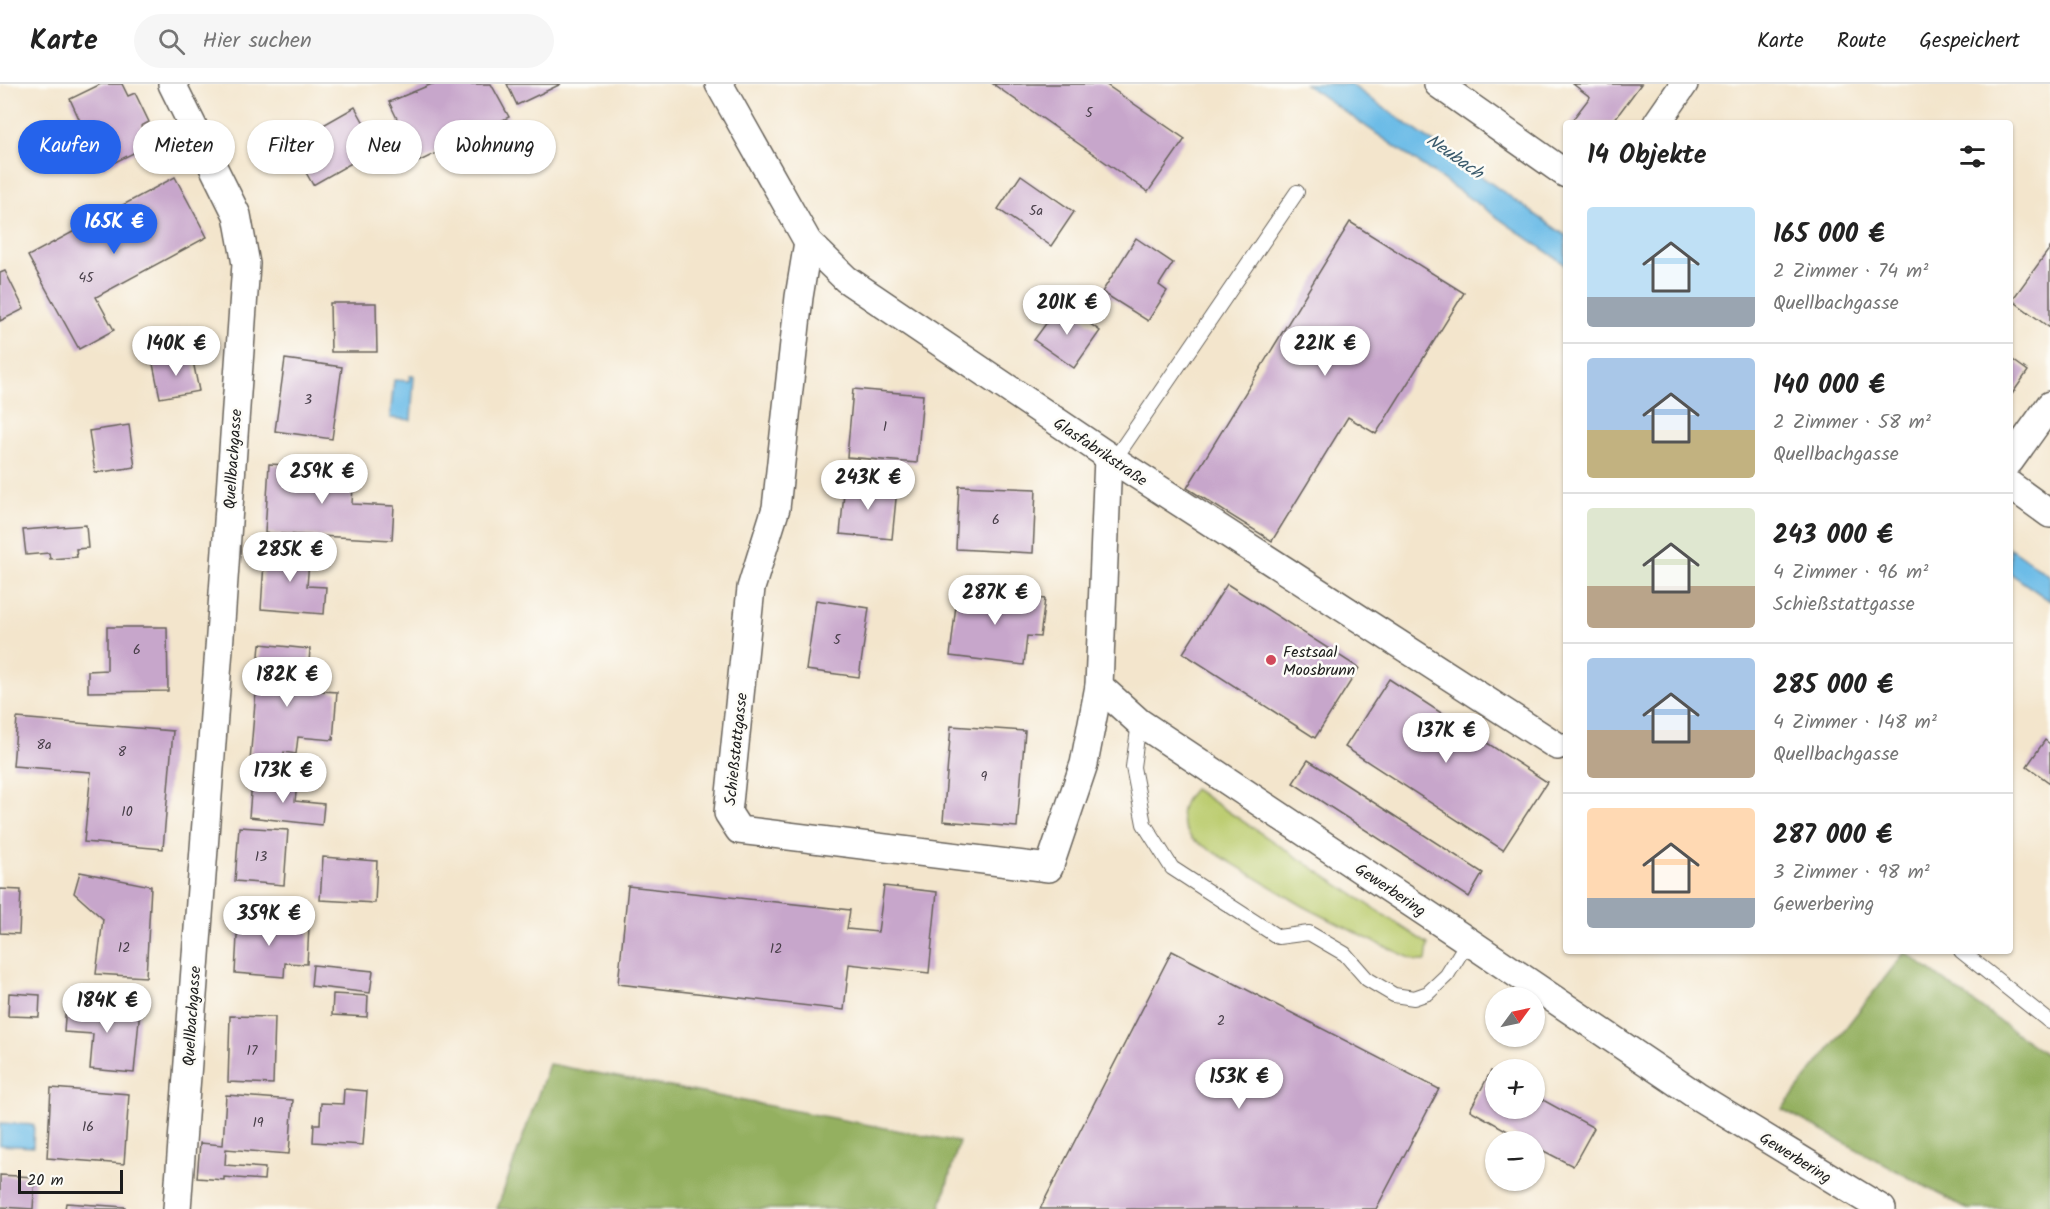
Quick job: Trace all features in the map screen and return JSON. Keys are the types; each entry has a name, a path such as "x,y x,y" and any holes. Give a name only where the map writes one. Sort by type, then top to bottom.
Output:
{"street":[{"name":"Quellbachgasse","path":"172,84 237,215 246,264 177,1209"},
{"name":"Glasfabrikstraße","path":"719,84 808,242 846,279 1111,458 1557,746"},
{"path":"1438,84 1563,172"},
{"path":"1659,120 1684,84"},
{"name":"Schießstattgasse","path":"808,242 799,297 776,508 752,588 728,813 739,831 1049,868 1084,764 1099,686"},
{"path":"2013,457 2050,405"},
{"path":"1099,686 1111,458"},
{"path":"2013,487 2050,514"},
{"name":"Gewerbering","path":"1099,686 1139,722 1697,1096 1882,1209"}],"lane":[{"path":"1111,458 1297,192"},
{"path":"1139,722 1133,767 1144,824 1172,868 1278,937 1308,933 1345,954 1367,979 1394,995 1414,998 1428,993 1447,975 1468,941"},
{"path":"1965,954 2050,1022"}],"green space":[{"path":"1194,789 1428,944 1426,961 1417,961 1303,906 1192,839 1184,826 1181,814 1188,796"},
{"path":"1903,954 1908,954 2050,1058 2050,1209 1967,1209 1782,1109"},
{"path":"549,1064 959,1142 940,1209 497,1209"}],"water":[{"path":"1305,84 1350,84 1563,234 1563,263"},
{"path":"410,376 414,376 411,420 390,418 394,380 409,381"},
{"path":"2013,550 2050,576 2050,601 2013,575"},
{"path":"0,1123 34,1125 33,1147 0,1145"}],"building":[{"path":"101,84 122,84 128,96 135,93 148,120 133,120 133,153 121,159 121,120 80,120 70,99"},
{"path":"432,84 491,84 509,117 503,120 434,120 434,154 422,160 422,120 398,120 389,102"},
{"path":"507,84 561,84 517,105"},
{"path":"993,84 1105,84 1185,139 1148,192"},
{"path":"1573,84 1641,84 1614,120 1572,120 1590,97"},
{"path":"355,107 362,120 346,120 346,166 334,173 334,120 332,120"},
{"path":"307,174 332,174 313,185"},
{"path":"1021,175 1074,212 1051,246 998,209"},
{"path":"175,177 207,237 96,297 114,330 79,349 28,256"},
{"path":"1350,222 1464,293 1376,434 1348,417 1272,541 1187,488"},
{"path":"1136,238 1173,263 1159,285 1167,291 1148,321 1102,292"},
{"path":"2050,248 2050,328 2013,299"},
{"path":"5,271 24,309 0,321 0,273"},
{"path":"330,303 376,303 377,352 331,352"},
{"path":"1061,303 1100,331 1074,368 1034,340"},
{"path":"192,356 199,391 160,398 153,364"},
{"path":"285,359 342,367 332,439 275,431"},
{"path":"2013,360 2028,371 2013,393"},
{"path":"853,389 923,395 917,463 847,457"},
{"path":"129,425 135,467 95,473 89,431"},
{"path":"269,464 354,469 352,504 394,506 392,540 265,533"},
{"path":"845,483 897,489 892,539 840,534"},
{"path":"959,486 1036,489 1033,553 956,549"},
{"path":"86,525 88,548 76,549 77,557 50,559 49,553 26,555 23,530"},
{"path":"265,547 310,550 307,586 326,587 324,614 261,609"},
{"name":"Festsaal Moosbrunn","path":"1227,584 1359,668 1315,738 1183,653"},
{"path":"958,588 1045,599 1040,637 1027,636 1024,665 950,656"},
{"path":"816,600 869,608 859,677 806,670"},
{"path":"107,627 167,627 168,691 88,692 88,671 107,670"},
{"path":"260,644 310,649 307,690 337,692 333,740 298,737 296,754 284,752 282,776 249,773"},
{"path":"1389,679 1547,782 1503,850 1345,747"},
{"path":"17,718 173,731 163,849 84,842 91,772 13,766"},
{"path":"951,726 1025,731 1017,827 943,821"},
{"path":"2045,740 2050,744 2050,783 2027,766"},
{"path":"1308,760 1483,873 1469,897 1293,783"},
{"path":"252,781 297,785 295,801 324,804 322,825 249,817"},
{"path":"239,827 288,830 284,885 235,881"},
{"path":"323,857 377,861 375,903 320,900"},
{"path":"80,872 151,886 146,977 96,974 103,919 74,893"},
{"path":"628,886 850,910 847,929 878,932 884,886 937,892 929,973 849,964 844,1010 618,984"},
{"path":"0,889 21,890 19,934 0,933"},
{"path":"238,918 288,921 288,926 309,927 307,964 285,963 284,977 235,973"},
{"path":"1172,951 1439,1089 1376,1209 1040,1209"},
{"path":"313,965 373,971 370,993 311,986"},
{"path":"9,993 40,995 39,1017 8,1016"},
{"path":"333,994 368,996 367,1017 332,1015"},
{"path":"66,1003 140,1009 134,1073 90,1069 93,1034 64,1032"},
{"path":"230,1016 275,1017 273,1084 228,1082"},
{"path":"1485,1082 1485,1118 1470,1110"},
{"path":"51,1088 129,1094 124,1164 47,1158"},
{"path":"344,1089 367,1091 363,1145 313,1142 314,1124 320,1124 321,1103 343,1104"},
{"path":"226,1095 293,1100 289,1154 226,1149 225,1165 265,1168 264,1180 224,1177 224,1180 197,1178 200,1143 223,1145"},
{"path":"1545,1101 1594,1128 1573,1166 1545,1152 1545,1131 1507,1131 1486,1119 1545,1119"},
{"path":"0,1175 35,1177 33,1209 0,1207"},
{"path":"66,1203 125,1207 125,1209 65,1209"}],"place":[{"name":"Festsaal Moosbrunn","path":"1271,660"}],"water label":[{"name":"Neubach","path":"1455,156"}]}
